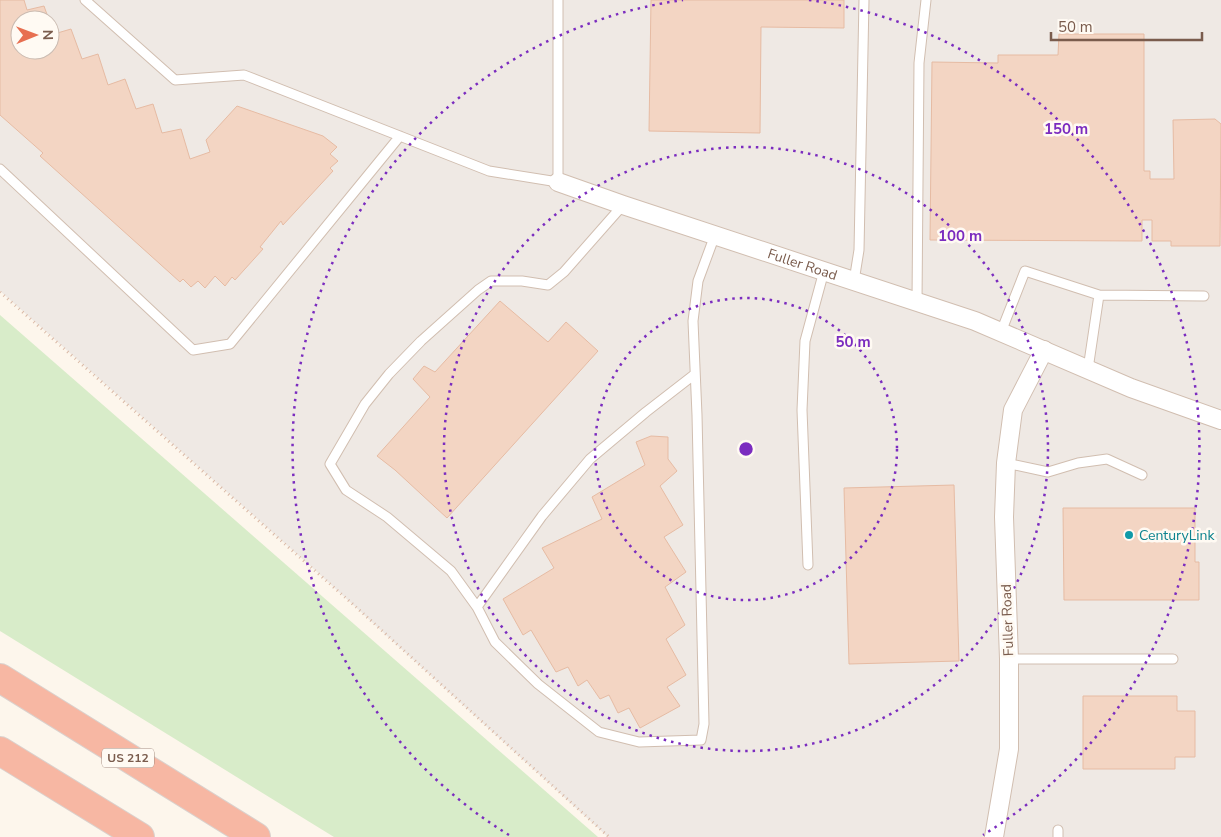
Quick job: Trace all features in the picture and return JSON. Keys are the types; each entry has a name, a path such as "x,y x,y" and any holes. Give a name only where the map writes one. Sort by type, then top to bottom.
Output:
{"highway":[{"name":"US 212","path":"0,678 256,837"},
{"path":"0,751 140,837"}],"street":[{"name":"Fuller Road","path":"558,182 623,206 975,321 1131,388 1221,420"},
{"name":"Fuller Road","path":"994,837 1009,749 1009,659 1004,517 1006,463 1013,410 1044,350"}],"lane":[{"path":"85,0 175,80 244,75 488,170 558,182 558,0"},
{"path":"854,281 859,250 864,0"},
{"path":"917,302 919,63 926,0"},
{"path":"0,170 194,350 230,344 400,136"},
{"path":"623,206 564,272 548,285 522,280 492,281 478,290 421,341 389,374 365,404 330,464 346,490 387,517 450,571 477,607 496,642 538,684 599,732 639,742 701,740 704,724 693,321 698,281 715,235"},
{"path":"1001,332 1025,271 1100,295 1204,296"},
{"path":"808,565 802,410 806,341 824,272"},
{"path":"1088,369 1100,295"},
{"path":"477,607 542,516 590,459 695,374"},
{"path":"1006,463 1048,472 1078,463 1107,459 1142,475"},
{"path":"1009,659 1173,659"}],"path":[{"path":"0,292 356,607 609,837"}],"shaded area":[{"path":"0,0 1221,0 1221,837 608,837 316,571 0,291"}],"green space":[{"path":"0,315 598,837 334,837 0,631"}],"building":[{"path":"0,0 24,0 27,10 10,10 10,60 60,60 60,32 71,29 82,59 98,54 108,85 125,79 136,109 153,104 162,133 181,129 190,159 210,152 206,140 237,106 323,136 337,147 330,154 338,161 330,168 333,171 283,225 281,221 260,247 263,249 235,280 232,277 225,286 215,276 205,288 198,281 191,287 183,279 180,282 40,156 43,153 0,115"},
{"path":"651,0 844,0 844,28 761,27 760,133 649,131"},
{"path":"44,6 45,10 27,10"},
{"path":"1059,34 1144,34 1144,171 1150,171 1150,179 1174,179 1173,120 1215,119 1221,124 1220,246 1171,246 1171,241 1152,241 1152,220 1142,220 1142,241 930,240 932,62 998,63 998,55 1058,55"},
{"path":"500,301 548,342 566,322 598,351 447,518 377,456 430,397 413,379 424,366 435,372"},
{"path":"651,436 668,437 668,459 677,471 660,486 683,525 664,537 686,572 665,587 685,625 666,639 686,675 667,687 680,706 640,728 629,708 618,713 609,695 600,699 587,680 578,686 568,667 556,672 531,630 523,635 503,599 554,568 542,548 602,519 592,497 645,465 636,442"},
{"path":"954,485 959,661 849,664 844,488"},
{"name":"CenturyLink","path":"1063,508 1195,508 1195,562 1199,562 1199,600 1064,600"},
{"path":"1083,696 1177,696 1177,711 1195,711 1195,757 1175,757 1175,769 1083,769"}],"place":[{"name":"CenturyLink","path":"1129,535"}]}
